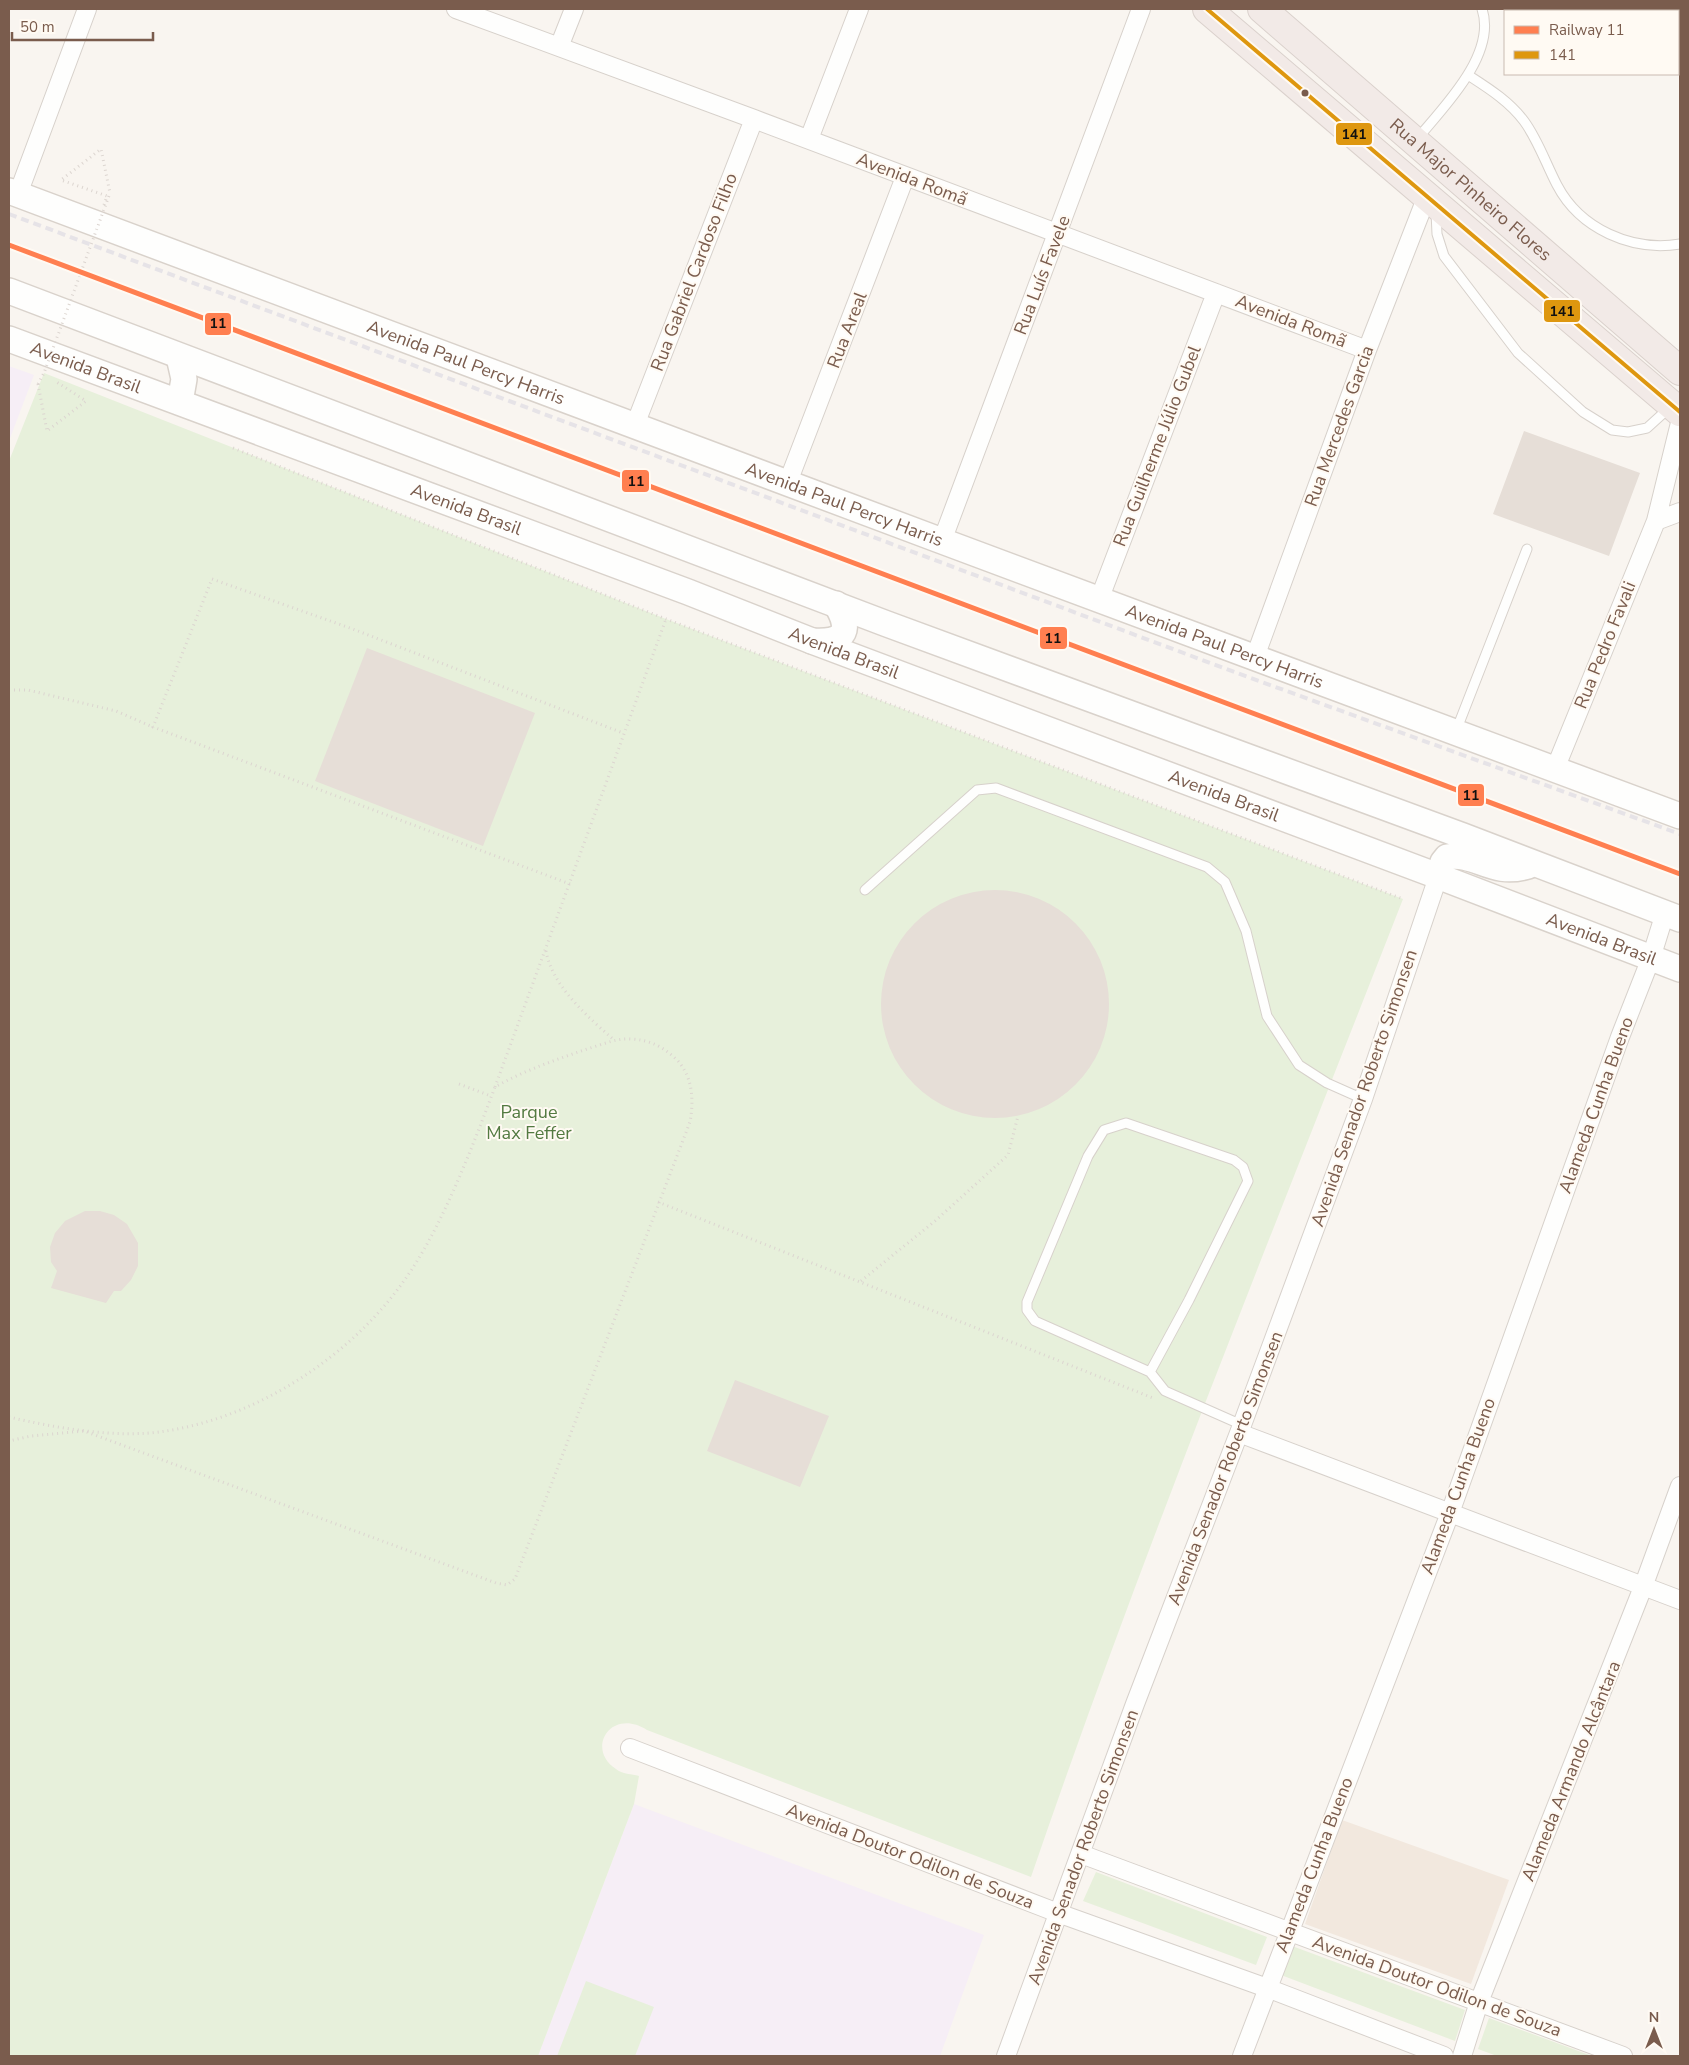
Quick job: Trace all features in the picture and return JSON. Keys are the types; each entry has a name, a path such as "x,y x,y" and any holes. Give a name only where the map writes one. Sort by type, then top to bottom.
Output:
{"highway":[{"name":"Rua Major Pinheiro Flores","path":"1207,9 1678,413"},
{"name":"Rua Major Pinheiro Flores","path":"1262,9 1680,371"}],"main road":[{"name":"Avenida Paul Percy Harris","path":"13,193 1680,816"},
{"path":"9,291 887,624 1463,836 1532,864 1673,916"},
{"name":"Avenida Brasil","path":"9,339 669,585 867,662 1680,969"},
{"path":"179,357 184,380 180,402"},
{"path":"812,641 827,642 836,640 842,635 845,620 836,604"},
{"path":"867,662 860,652 857,636 861,630 868,626 887,624"},
{"path":"1438,877 1443,862 1447,857 1455,856 1498,869 1509,870 1532,864"}],"street":[{"path":"13,193 87,9"},
{"name":"Avenida Romã","path":"456,9 754,118 905,177 1367,350"},
{"path":"559,47 574,9"},
{"path":"809,140 859,9"},
{"name":"Rua Luís Favele","path":"942,541 1140,9"},
{"name":"Rua Gabriel Cardoso Filho","path":"635,425 754,118"},
{"name":"Rua Areal","path":"788,482 905,177"},
{"name":"Rua Mercedes Garcia","path":"1255,657 1367,350 1431,200"},
{"name":"Rua Guilherme Júlio Gubel","path":"1098,600 1216,293"},
{"name":"Rua Pedro Favali","path":"1555,769 1656,521 1678,413"},
{"path":"1656,521 1680,512"},
{"name":"Avenida Senador Roberto Simonsen","path":"1006,2056 1138,1695 1241,1429 1362,1099 1438,877"},
{"name":"Alameda Cunha Bueno","path":"1242,2056 1288,1931 1450,1513 1620,1037 1651,958 1673,916"},
{"path":"1241,1429 1450,1513 1680,1600"},
{"name":"Alameda Armando Alcântara","path":"1462,2056 1479,2002 1644,1587 1680,1486"},
{"name":"Avenida Doutor Odilon de Souza","path":"630,1748 1058,1913 1267,1988 1444,2056"},
{"name":"Avenida Doutor Odilon de Souza","path":"1081,1854 1623,2056"}],"lane":[{"path":"1415,141 1468,75 1482,48 1485,31 1482,9"},
{"path":"1468,75 1496,94 1519,115 1532,134 1558,187 1568,203 1584,220 1620,239 1650,244 1680,244"},
{"path":"1431,200 1437,234 1444,256 1518,353 1583,412 1612,430 1628,432 1647,428 1678,413"},
{"path":"1456,731 1527,549"},
{"path":"865,890 977,790 996,788 1207,867 1225,882 1246,931 1267,1016 1298,1065 1327,1083 1362,1099"},
{"path":"1150,1372 1189,1300 1248,1180 1243,1167 1234,1160 1126,1123 1104,1130 1088,1156 1027,1302 1026,1310 1035,1320 1150,1372 1165,1392 1241,1429"}],"path":[{"path":"44,373 86,401 47,431 38,384 44,373 110,193 101,148 61,180 107,196"},
{"path":"44,373 63,381"},
{"path":"230,446 666,619 1403,899"},
{"path":"153,727 212,579 350,628 623,733"},
{"path":"9,1417 84,1430 124,1433 165,1432 206,1422 245,1407 319,1367 378,1314 412,1269 446,1208 495,1087 666,619"},
{"path":"9,690 28,690 116,711 153,727 570,884"},
{"path":"546,949 548,962 560,986 614,1040"},
{"path":"9,1441 31,1436 84,1430 496,1583 507,1585 515,1579 690,1122 693,1107 689,1082 678,1060 655,1043 629,1038 614,1040 561,1058 510,1078 495,1087"},
{"path":"459,1084 491,1096"},
{"path":"860,1282 935,1221 1008,1155 1018,1116"},
{"path":"658,1202 1156,1400"}],"shaded area":[{"path":"9,366 34,375 9,441"},
{"path":"634,1804 984,1935 940,2056 538,2056"},
{"path":"1342,1820 1509,1880 1471,1984 1305,1924"}],"green space":[{"name":"Parque Max Feffer","path":"44,373 666,619 1403,899 1165,1508 1074,1754 1031,1877 634,1724 623,1724 613,1727 606,1733 603,1751 607,1761 618,1771 639,1776 634,1804 538,2056 9,2056 9,461"},
{"path":"1096,1872 1267,1937 1256,1965 1083,1901"},
{"path":"1292,1946 1465,2010 1455,2041 1281,1975"},
{"path":"586,1981 654,2007 635,2056 557,2056"},
{"path":"1489,2018 1592,2056 1497,2056 1478,2049"}],"building":[{"path":"1524,431 1640,473 1609,556 1493,514"},
{"path":"367,648 535,713 483,846 315,781"},
{"path":"995,890 1017,892 1039,899 1058,909 1083,932 1095,950 1104,971 1109,1004 1107,1026 1100,1048 1090,1067 1067,1092 1049,1104 1028,1113 995,1118 973,1116 951,1109 932,1099 907,1076 895,1058 886,1037 881,1004 883,982 890,960 900,941 923,916 941,904 962,895"},
{"path":"85,1211 100,1211 114,1215 127,1224 138,1243 138,1266 131,1280 121,1291 114,1291 106,1303 51,1288 57,1271 51,1262 50,1247 55,1233 65,1221"},
{"path":"735,1380 829,1416 800,1487 707,1451"}],"railway":[{"path":"9,214 1237,673 1680,834"}],"rail line":[{"name":"11","path":"9,245 1680,874"}],"transit line":[{"name":"141","path":"1207,9 1680,412"}]}
